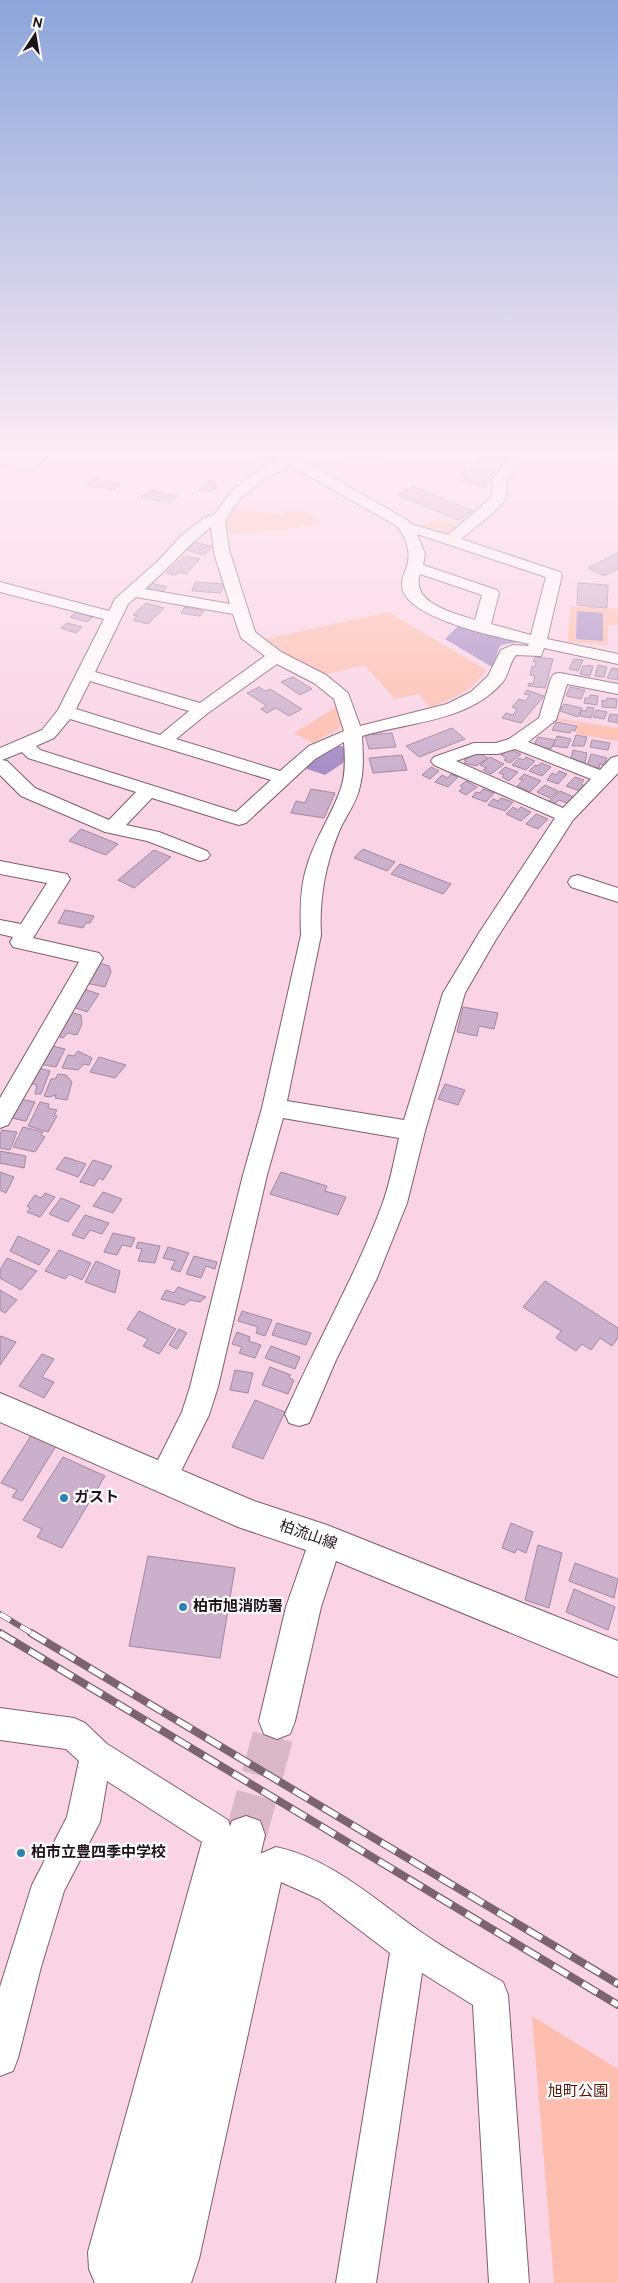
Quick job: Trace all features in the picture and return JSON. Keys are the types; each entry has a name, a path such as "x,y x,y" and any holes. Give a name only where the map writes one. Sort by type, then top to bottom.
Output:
{"main road":[{"name":"柏流山線","path":"0,1407 250,1516 327,1541 618,1659"},
{"path":"276,1721 316,1565 327,1541"},
{"path":"137,2283 246,1835"}],"street":[{"path":"0,755 48,734 66,712 87,675 121,602 169,559"},
{"path":"163,1478 195,1415 204,1386 248,1202 274,1108 311,935 310,916 316,868 328,834 351,787 354,761 354,732 342,697 304,669 275,656 247,634 223,559"},
{"path":"416,559 408,583 415,597 437,610 482,626 539,642 618,659"},
{"path":"25,745 34,754 239,819 315,750 354,732 459,708 491,685 505,666 507,654 513,650 535,652 554,575 503,559"},
{"path":"414,567 491,593 482,626"},
{"path":"0,586 114,617"},
{"path":"134,592 238,610"},
{"path":"162,742 202,709 262,668 275,656"},
{"path":"87,675 202,709"},
{"path":"566,816 440,761 474,748 498,749 515,743 547,720 560,678 618,689"},
{"path":"66,712 284,778"},
{"path":"299,1414 395,1203 413,1131 454,993 486,938 566,816 610,770 515,743"},
{"path":"0,765 28,792 112,828 152,836 200,855"},
{"path":"112,828 149,790"},
{"path":"0,868 1,866 60,878 20,942 92,958 0,1119"},
{"path":"578,882 618,894"},
{"path":"0,927 26,932"},
{"path":"274,1108 413,1131"},
{"path":"0,1724 74,1734 96,1755 216,1832 219,1845 108,2252 109,2269 115,2283"},
{"path":"0,2058 23,1966 49,1885 83,1822 96,1755"},
{"path":"171,2283 181,2250 266,1868 276,1864 290,1867 332,1887 409,1944 490,1995 509,2283"},
{"path":"356,2283 409,1944"}],"green space":[{"path":"570,606 618,609 618,625 608,625 608,645 568,642"},
{"path":"388,612 486,670 475,684 468,689 454,698 430,708 419,694 395,699 364,665 324,675 260,640"},
{"path":"336,707 341,725 339,729 313,743 294,733"},
{"path":"555,718 618,728 618,741 576,734 578,724 553,720"},
{"name":"旭町公園","path":"532,2016 618,2069 618,2283 554,2283"}],"shaded area":[{"path":"577,611 603,613 603,641 576,639"},
{"path":"460,624 521,642 502,645 492,667 445,639"},
{"path":"333,744 348,748 343,763 325,775 301,767"}],"building":[{"path":"181,559 200,559 186,574 179,572 176,575 166,573"},
{"path":"607,559 618,559 618,569 604,576 588,568"},
{"path":"195,582 224,584 221,593 192,591"},
{"path":"151,583 167,587 159,595 144,591"},
{"path":"578,583 608,585 607,608 577,605"},
{"path":"146,603 164,608 148,624 133,620 137,616 133,615"},
{"path":"185,607 204,611 200,616 181,613"},
{"path":"77,612 93,617 87,622 70,617"},
{"path":"67,623 82,627 76,633 61,628"},
{"path":"535,657 553,659 545,688 528,686 529,683 533,684 535,676 530,675 532,666 535,667 536,662 533,662"},
{"path":"574,659 583,660 578,671 569,669"},
{"path":"598,665 607,667 604,677 595,676"},
{"path":"583,666 593,666 590,676 580,674"},
{"path":"612,668 618,669 618,680 607,678"},
{"path":"293,677 312,689 300,695 281,682"},
{"path":"259,687 265,691 270,689 302,709 289,716 276,708 267,713 261,709 267,706 247,693"},
{"path":"570,687 585,690 581,699 566,696"},
{"path":"527,690 544,696 521,723 502,718 506,713 513,715 517,709 512,707 519,699 525,701 530,695 524,694"},
{"path":"590,695 598,696 597,705 584,703 585,698 590,698"},
{"path":"607,698 617,699 616,708 602,707 602,700 606,701"},
{"path":"564,704 582,708 578,717 560,711"},
{"path":"587,707 594,708 591,718 580,716 581,710 586,711"},
{"path":"596,710 607,712 604,719 593,717"},
{"path":"610,714 618,715 618,723 608,721"},
{"path":"556,722 577,726 575,731 571,730 570,733 552,730"},
{"path":"452,728 465,739 419,757 406,746"},
{"path":"392,733 396,747 369,749 365,735"},
{"path":"576,735 587,737 584,746 572,746"},
{"path":"557,736 571,739 567,748 553,746"},
{"path":"538,737 555,740 551,749 534,745"},
{"path":"592,740 610,743 608,750 590,747"},
{"path":"509,749 521,754 510,763 504,760 507,758 501,755"},
{"path":"573,750 587,753 585,763 571,758"},
{"path":"478,753 488,758 476,766 464,763 466,761 464,760"},
{"path":"591,754 607,758 604,765 600,764 599,768 587,766"},
{"path":"402,755 407,770 373,773 369,758"},
{"path":"490,757 504,764 491,774 483,770 487,768 480,765"},
{"path":"526,757 535,761 526,770 512,765 519,758 524,760"},
{"path":"541,763 551,767 542,776 529,771 535,765 538,766"},
{"path":"431,767 439,771 430,779 422,775"},
{"path":"505,767 518,772 509,781 502,777 504,775 499,773"},
{"path":"559,771 567,774 558,784 547,780 552,773 556,775"},
{"path":"451,774 458,777 448,787 435,782 442,775 448,778"},
{"path":"524,774 541,781 530,792 517,786 523,780 519,779"},
{"path":"575,777 584,780 581,784 585,786 580,791 566,786"},
{"path":"466,781 477,787 466,795 459,791 463,788 460,786"},
{"path":"545,785 558,791 550,798 537,792"},
{"path":"311,789 335,793 324,818 291,813 296,801 305,803"},
{"path":"483,789 494,793 486,802 472,797 476,792 480,793"},
{"path":"560,791 574,797 567,803 559,800 554,804 549,801"},
{"path":"501,798 513,802 505,811 488,805 493,799 498,801"},
{"path":"513,807 518,810 521,807 531,812 521,821 506,814"},
{"path":"536,814 548,819 538,829 526,824"},
{"path":"81,829 118,844 106,855 69,841"},
{"path":"363,849 395,862 387,871 354,858"},
{"path":"154,850 171,857 134,888 118,880"},
{"path":"400,864 451,884 443,894 391,874"},
{"path":"65,910 94,916 90,923 86,923 83,928 58,923"},
{"path":"93,961 109,966 111,972 105,987 81,982"},
{"path":"81,988 99,994 87,1012 70,1006"},
{"path":"463,1007 498,1013 494,1029 479,1026 477,1036 457,1032"},
{"path":"65,1011 81,1015 82,1024 77,1035 68,1033 63,1038 55,1035"},
{"path":"44,1044 65,1049 56,1067 33,1063"},
{"path":"78,1051 92,1058 89,1065 84,1064 78,1070 62,1068 68,1055 74,1056"},
{"path":"99,1057 126,1065 115,1078 90,1072"},
{"path":"31,1066 50,1071 41,1094 35,1094 37,1085 22,1082"},
{"path":"58,1074 66,1075 72,1082 67,1100 55,1098 56,1095 44,1096 51,1079 55,1079"},
{"path":"445,1084 465,1090 458,1105 438,1099"},
{"path":"21,1099 35,1102 26,1121 11,1118"},
{"path":"40,1102 49,1104 48,1108 57,1110 54,1115 57,1116 48,1132 28,1126"},
{"path":"23,1127 43,1132 41,1135 45,1137 35,1152 13,1147"},
{"path":"2,1130 17,1132 10,1150 0,1148"},
{"path":"0,1151 26,1156 24,1168 0,1163"},
{"path":"65,1157 86,1164 78,1177 56,1169"},
{"path":"93,1160 112,1166 103,1180 99,1178 94,1186 80,1182"},
{"path":"0,1172 14,1177 6,1193 0,1190"},
{"path":"281,1172 327,1186 325,1191 346,1197 338,1215 270,1194"},
{"path":"103,1192 122,1199 113,1213 93,1206"},
{"path":"45,1193 55,1197 40,1217 27,1212 30,1208 27,1206 35,1195 41,1198"},
{"path":"61,1198 80,1206 68,1222 49,1214"},
{"path":"85,1215 109,1223 102,1234 90,1230 84,1239 72,1235"},
{"path":"113,1233 135,1238 131,1247 122,1245 117,1255 104,1252"},
{"path":"18,1236 50,1250 39,1265 10,1251"},
{"path":"138,1242 160,1246 155,1263 138,1261 142,1249 136,1248"},
{"path":"168,1247 189,1253 180,1272 171,1269 175,1261 163,1258"},
{"path":"59,1250 91,1263 82,1280 69,1274 65,1279 45,1271"},
{"path":"194,1256 217,1262 215,1269 206,1266 201,1278 186,1274"},
{"path":"7,1258 37,1271 21,1290 0,1278 0,1270"},
{"path":"96,1261 120,1271 115,1293 85,1282"},
{"path":"545,1281 618,1328 618,1338 612,1346 600,1338 591,1350 582,1344 576,1351 556,1338 561,1331 523,1307"},
{"path":"178,1287 206,1297 200,1302 190,1300 184,1305 161,1299 166,1290 174,1293"},
{"path":"0,1290 17,1300 5,1313 0,1310"},
{"path":"139,1311 176,1329 159,1354 143,1346 148,1339 127,1329"},
{"path":"242,1311 272,1320 265,1336 256,1333 258,1327 238,1321"},
{"path":"277,1323 311,1333 306,1345 272,1335"},
{"path":"179,1329 187,1333 177,1349 169,1345"},
{"path":"237,1332 250,1337 249,1341 261,1345 255,1358 239,1353 242,1347 232,1344"},
{"path":"0,1337 16,1342 0,1365"},
{"path":"271,1346 300,1357 295,1369 265,1358"},
{"path":"42,1354 54,1359 42,1377 54,1382 44,1398 19,1386"},
{"path":"270,1367 291,1375 289,1378 294,1380 288,1394 262,1385"},
{"path":"235,1370 253,1373 248,1393 230,1390"},
{"path":"255,1400 285,1412 263,1459 232,1447"},
{"path":"32,1434 56,1446 22,1501 12,1497 17,1490 1,1483"},
{"name":"ガスト","path":"63,1457 105,1476 62,1548 37,1537 42,1529 23,1520"},
{"path":"511,1523 533,1532 526,1553 517,1549 515,1553 502,1548"},
{"path":"538,1545 562,1553 549,1608 525,1600"},
{"name":"柏市旭消防署","path":"148,1556 235,1568 220,1658 129,1646"},
{"path":"575,1563 618,1579 614,1598 569,1581"},
{"path":"574,1589 615,1607 608,1630 566,1612"}],"tunnel":[{"path":"246,1835 277,1721"}],"railway":[{"path":"0,1614 33,1634"},
{"path":"2,1634 0,1633 618,2005"},
{"path":"31,1633 618,1984"}],"place":[{"name":"ガスト","path":"64,1498"},
{"name":"柏市旭消防署","path":"183,1607"},
{"name":"柏市立豊四季中学校","path":"21,1853"}]}
